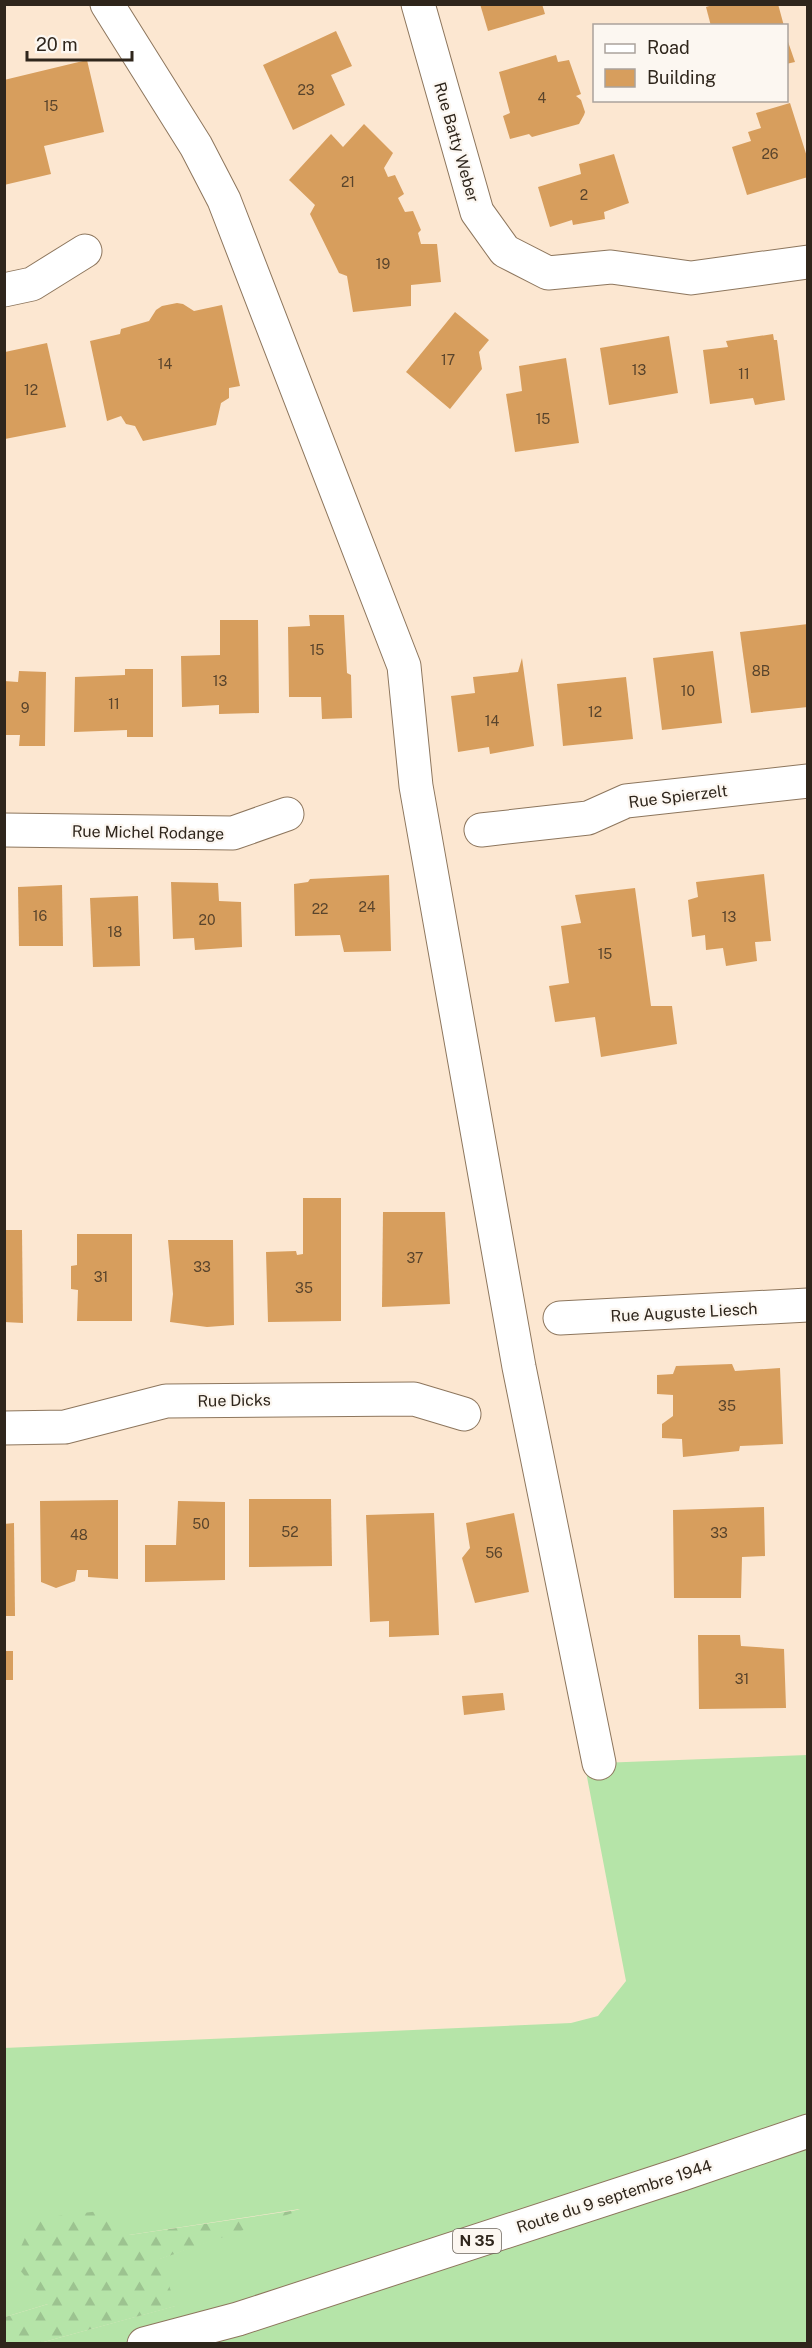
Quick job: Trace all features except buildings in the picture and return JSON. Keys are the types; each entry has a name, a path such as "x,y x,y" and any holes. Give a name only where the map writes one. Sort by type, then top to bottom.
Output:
{"street":[{"path":"107,4 196,146 224,200 404,666 416,786 519,1367 599,1763"},
{"name":"Rue Batty Weber","path":"418,4 477,212 505,251 548,273 611,267 691,278 807,262"},
{"path":"4,290 32,284 85,251"},
{"name":"Rue Spierzelt","path":"481,830 588,818 626,801 807,781"},
{"name":"Rue Michel Rodange","path":"4,830 233,833 288,814"},
{"name":"Rue Auguste Liesch","path":"560,1318 807,1305"},
{"name":"Rue Dicks","path":"4,1428 65,1427 166,1401 414,1399 464,1414"},
{"name":"Route du 9 septembre 1944","path":"144,2343 238,2319 671,2178 807,2131"}],"green space":[{"path":"579,1735 600,1763 807,1755 807,2343 40,2343 175,2306 159,2259 300,2209 129,2235 48,2304 5,2317 4,2048 571,2023 598,2016 626,1981"},
{"path":"304,2209 160,2259 176,2306 40,2343 5,2343 5,2317 48,2304 14,2263 33,2219 108,2210 129,2235"}]}
